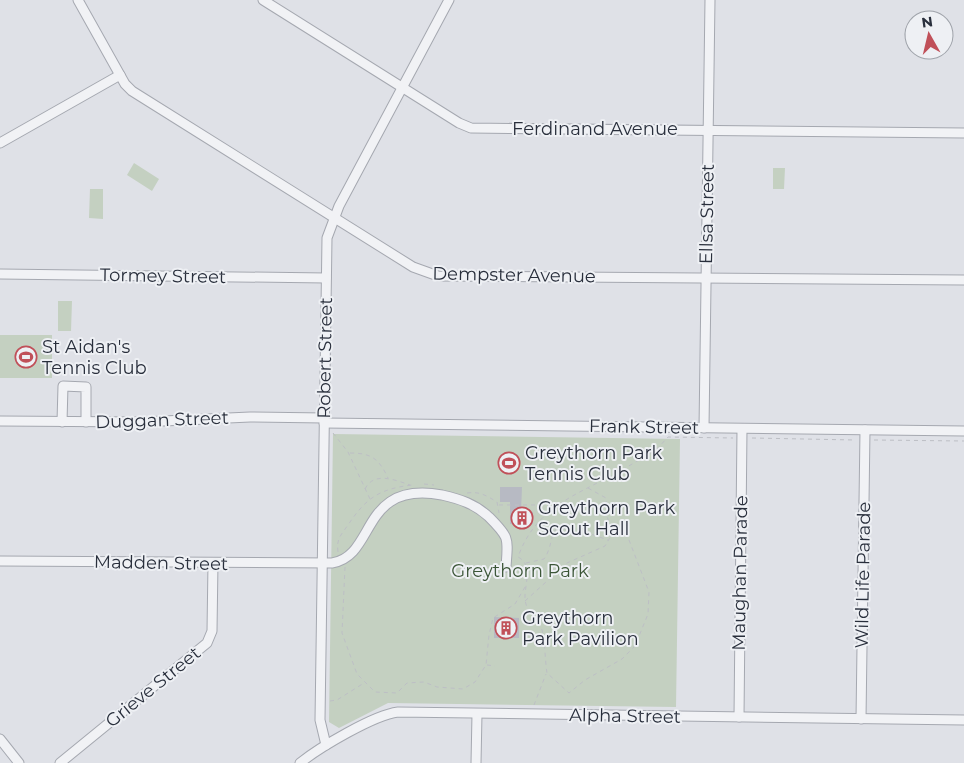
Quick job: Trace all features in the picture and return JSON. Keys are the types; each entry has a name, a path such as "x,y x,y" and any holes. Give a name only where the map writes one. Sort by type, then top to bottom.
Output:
{"street":[{"name":"Dempster Avenue","path":"78,0 120,75 132,90 413,267 433,276 964,280"},
{"name":"Ferdinand Avenue","path":"263,0 459,123 478,129 964,133"},
{"name":"Robert Street","path":"326,745 320,720 327,238 333,217 449,0"},
{"name":"Ellsa Street","path":"704,428 710,0"},
{"path":"0,143 120,75"},
{"name":"Tormey Street","path":"0,274 326,278"},
{"path":"62,422 63,386 86,387 86,422"},
{"name":"Duggan Street","path":"0,421 152,422 250,417 324,420"},
{"name":"Frank Street","path":"324,420 742,428 865,435 964,432"},
{"name":"Maughan Parade","path":"738,717 742,428"},
{"name":"Wild Life Parade","path":"861,719 865,435"},
{"path":"342,561 355,550 377,513 395,499 411,494 435,494 470,502 504,532 508,541 506,567"},
{"name":"Madden Street","path":"0,561 322,564 342,561"},
{"name":"Grieve Street","path":"60,763 206,643 212,631 213,563"},
{"name":"Alpha Street","path":"300,763 326,745 389,714 964,720"},
{"path":"476,714 476,763"},
{"path":"0,741 19,763"}],"path":[{"path":"332,432 349,453 370,499"},
{"path":"534,706 546,673 542,628 531,616 525,601 528,566 518,557 522,546 539,520 555,505 657,449 668,437 742,438 865,435 964,441"},
{"path":"349,453 362,453 375,459 383,465 388,478"},
{"path":"365,490 373,480 388,478 411,485 438,486"},
{"path":"411,485 381,492 370,499 358,508 337,539 338,551 345,570 341,630 351,663 364,683 375,692 397,693 407,683 424,682 437,687 463,689 475,682 486,665 488,635 493,618 515,604 526,586"},
{"path":"546,673 569,694 585,680 622,659 635,646 648,614 649,592 629,540 625,533 610,525 607,516 606,498 588,488"},
{"path":"460,491 485,494 497,502 499,519 504,532"},
{"path":"498,505 555,505"},
{"path":"525,601 568,563 592,553 609,540 615,528"},
{"path":"526,563 544,558 552,546 553,534 556,529 576,529 609,540"},
{"path":"486,665 495,666"},
{"path":"328,702 337,700 364,683"}],"green space":[{"path":"134,163 159,179 152,191 127,175"},
{"path":"773,168 785,168 784,189 773,189"},
{"path":"90,189 103,189 103,219 89,218"},
{"path":"58,301 72,301 71,331 58,331"},
{"name":"St Aidan's Tennis Club","path":"0,335 52,335 52,378 0,378"},
{"name":"Greythorn Park","path":"333,434 680,439 676,707 388,703 339,728 329,722"}],"building":[{"path":"500,487 522,487 521,512 533,512 533,524 510,524 510,502 500,502"},
{"name":"Greythorn Park Pavilion","path":"494,617 519,618 519,638 494,638"}],"place":[{"name":"St Aidan's Tennis Club","path":"26,357"},
{"name":"Greythorn Park Tennis Club","path":"509,463"},
{"name":"Greythorn Park Scout Hall","path":"522,518"},
{"name":"Greythorn Park Pavilion","path":"506,628"}]}
